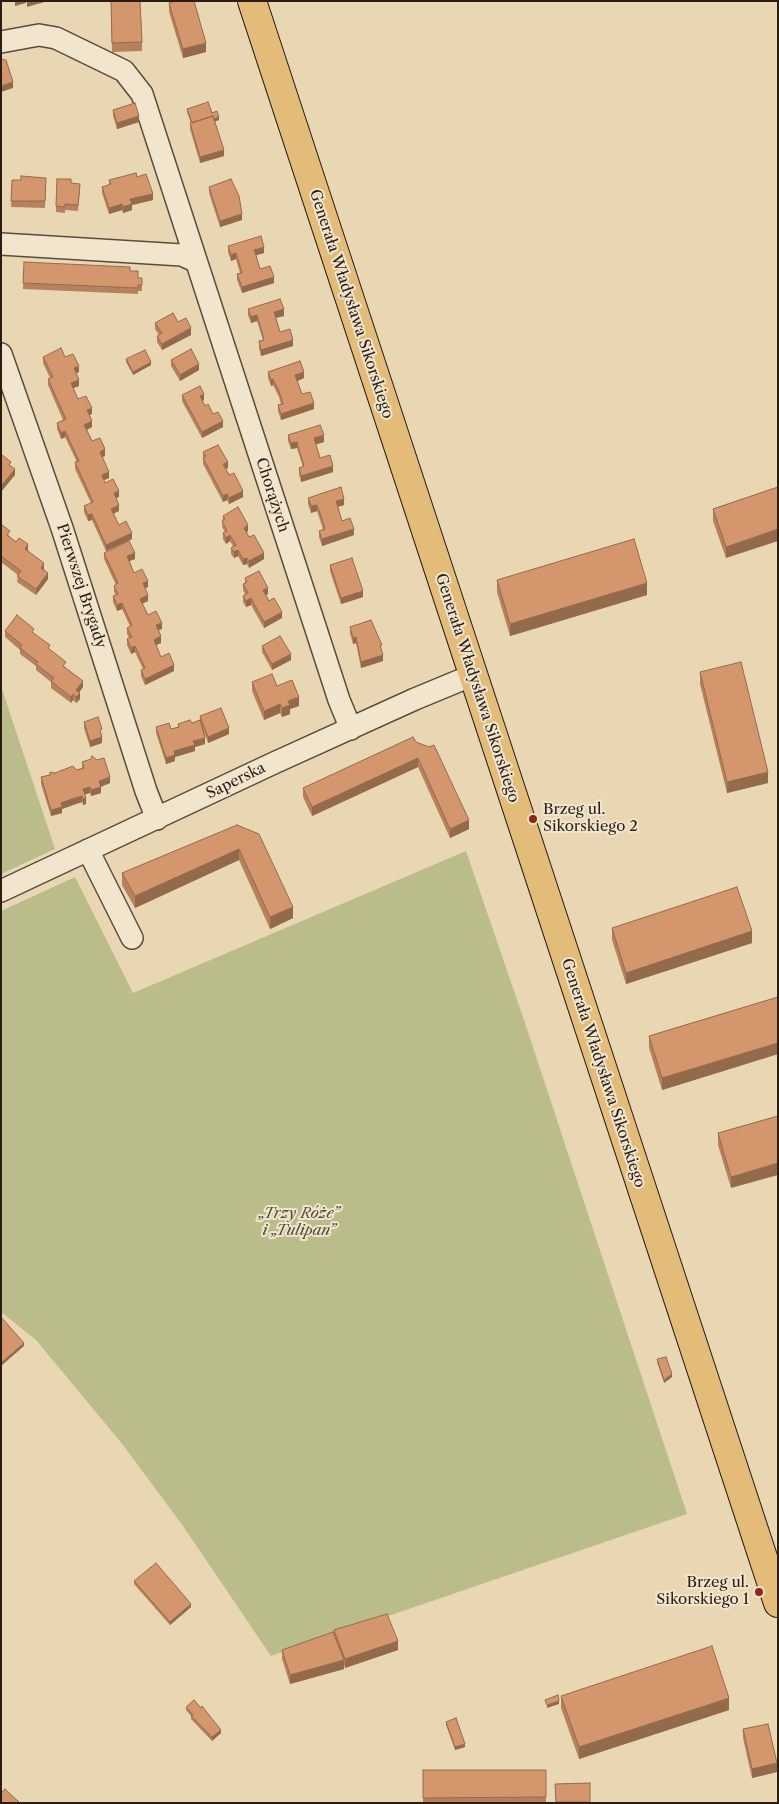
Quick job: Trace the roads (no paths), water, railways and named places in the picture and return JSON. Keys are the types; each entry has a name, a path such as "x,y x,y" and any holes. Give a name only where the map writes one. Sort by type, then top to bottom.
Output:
{"main road":[{"name":"Generała Władysława Sikorskiego","path":"252,1 778,1603"}],"street":[{"name":"Chorążych","path":"1,42 39,35 56,38 124,71 142,94 339,700 351,728"},
{"path":"1,244 182,255 195,261"},
{"name":"Pierwszej Brygady","path":"1,354 62,528 146,791 157,819"},
{"name":"Saperska","path":"1,891 415,698 473,675"},
{"path":"88,850 132,938"}],"place":[{"name":"Brzeg ul. Sikorskiego 2","path":"533,819"},
{"name":"Brzeg ul. Sikorskiego 1","path":"759,1592"}],"park label":[{"name":"„Trzy Róże” i „Tulipan”","path":"299,1222"}]}
